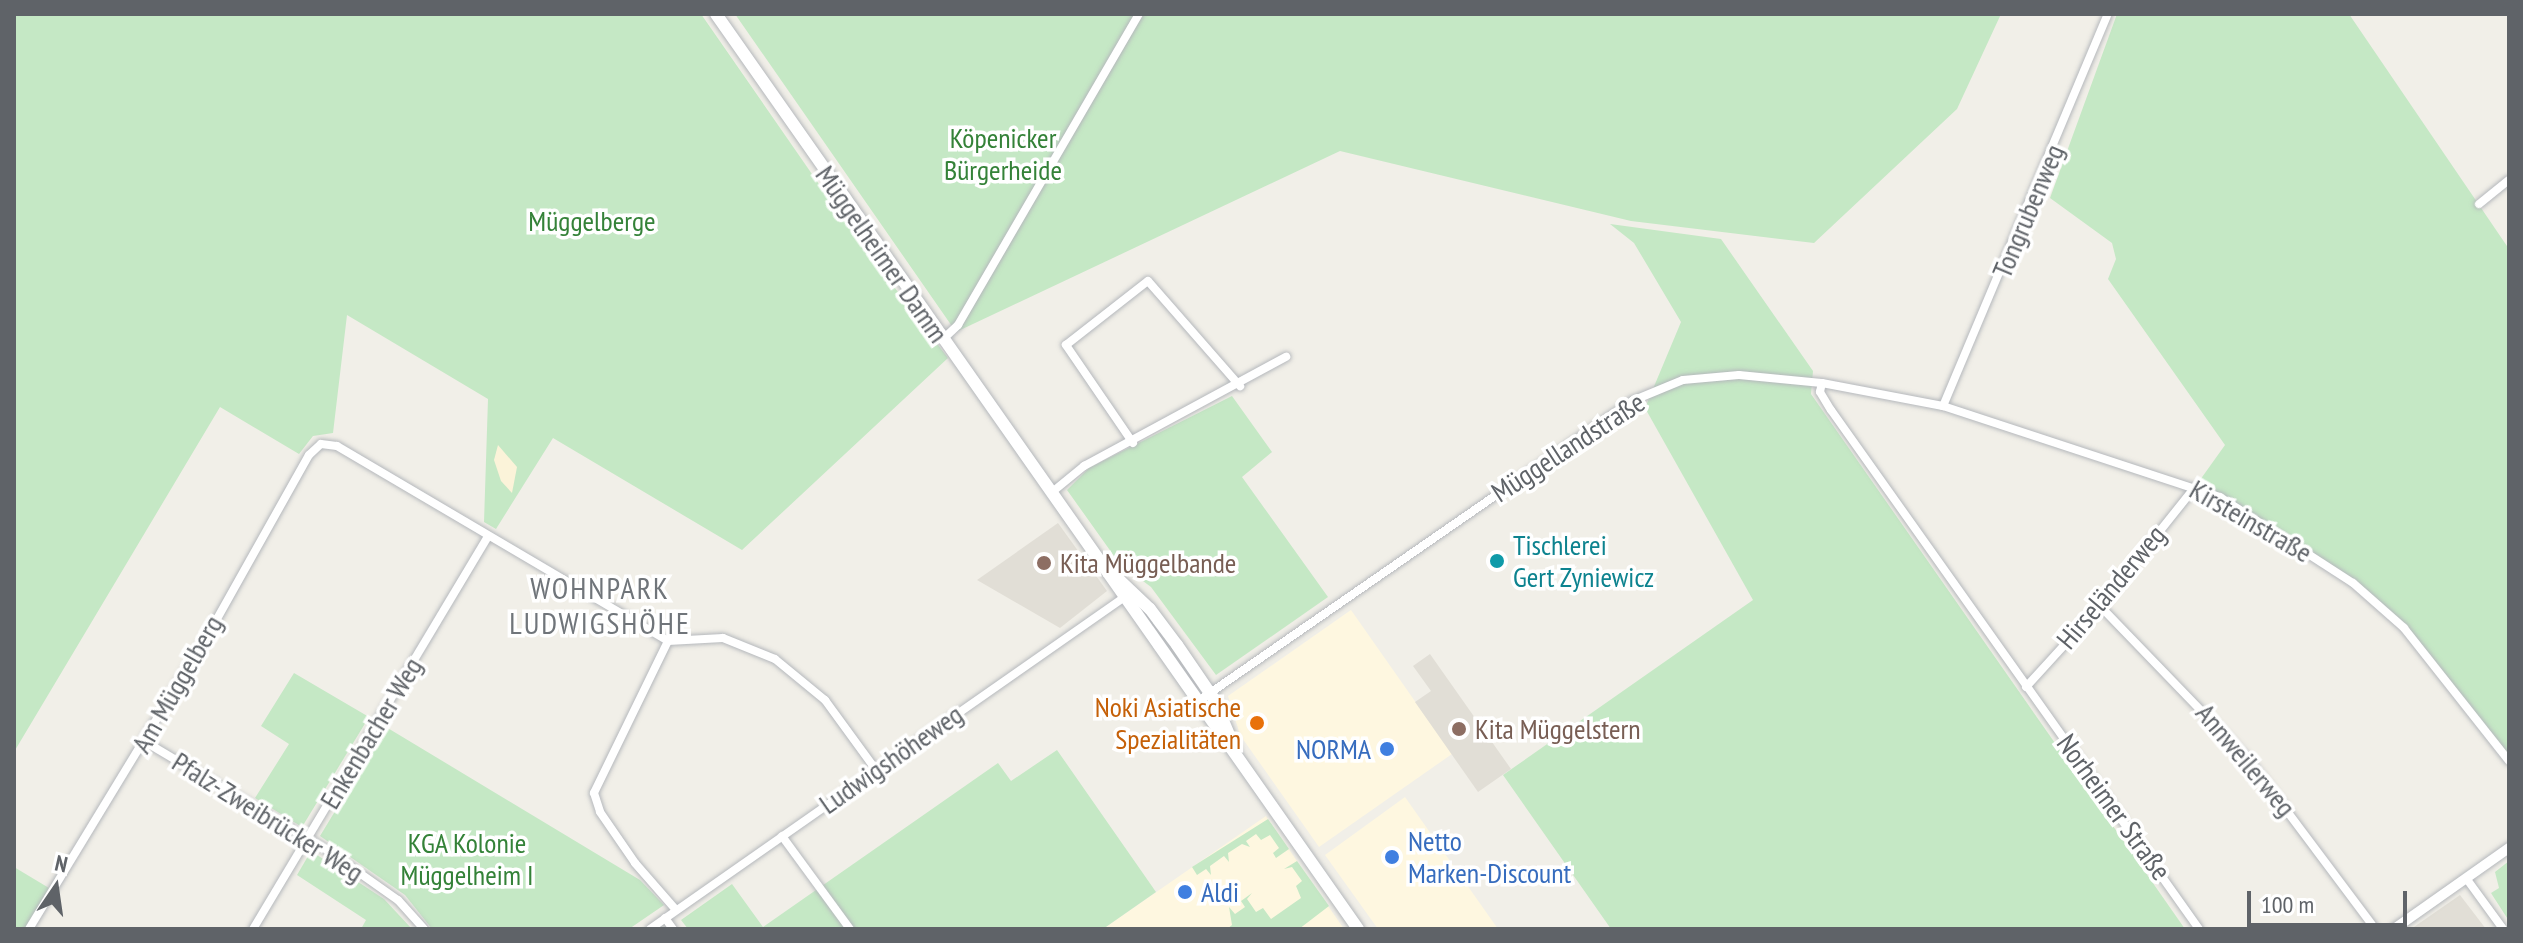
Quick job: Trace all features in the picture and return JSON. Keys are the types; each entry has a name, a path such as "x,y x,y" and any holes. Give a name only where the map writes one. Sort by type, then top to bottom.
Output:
{"main road":[{"name":"Müggelheimer Damm","path":"716,14 941,340 1101,564 1210,694 1239,759"},
{"name":"Müggelheimer Damm","path":"1129,594 1197,702 1358,929"}],"street":[{"path":"941,340 958,325 1139,14"},
{"name":"Tongrubenweg","path":"1943,406 2108,14"},
{"path":"2479,204 2509,180"},
{"path":"1133,443 1066,345 1148,281 1240,386"},
{"path":"1051,493 1084,466 1240,386 1286,357"},
{"name":"Müggellandstraße","path":"1197,702 1632,401 1706,376 1822,383"},
{"path":"1822,383 1820,392 1831,410 2026,687"},
{"name":"Kirsteinstraße","path":"1822,383 1943,406 2195,487 2264,523 2372,600 2425,652 2509,761"},
{"name":"Am Müggelberg","path":"29,929 144,741 309,455 325,443 488,536"},
{"name":"Hirseländerweg","path":"2026,687 2100,606 2195,487"},
{"path":"488,536 668,641 723,638 775,659 818,692 876,770"},
{"name":"Enkenbacher Weg","path":"253,929 488,536"},
{"name":"Ludwigshöheweg","path":"650,929 1129,594"},
{"name":"Annweilerweg","path":"2100,606 2248,759 2375,929"},
{"path":"668,641 594,793 617,838 676,910"},
{"name":"Norheimer Straße","path":"2026,687 2199,929"},
{"name":"Pfalz-Zweibrücker Weg","path":"144,741 307,839 398,900 424,929"},
{"path":"782,836 850,929"},
{"path":"2394,929 2509,848"},
{"path":"2466,878 2503,929"},
{"path":"665,918 673,929"}],"shaded area":[{"name":"Kita Müggelbande","path":"1058,523 1107,591 1060,628 977,580"},
{"path":"1351,610 1452,754 1319,847 1240,735 1228,696"},
{"name":"Kita Müggelstern","path":"1430,654 1511,769 1478,792 1415,702 1431,691 1413,666"},
{"path":"1405,797 1498,929 1378,929 1325,855"},
{"path":"1266,816 1344,929 1103,929"},
{"path":"2460,895 2486,929 2411,929"}],"green space":[{"name":"Müggelberge","path":"14,14 701,14 848,226 948,358 742,550 553,438 496,529 484,522 488,399 347,315 333,433 313,436 299,454 220,407 14,752"},
{"name":"Köpenicker Bürgerheide","path":"735,14 2001,14 1957,109 1814,243 1631,221 1340,151 956,332"},
{"path":"2117,14 2349,14 2509,249 2509,764 2448,679 2372,600 2317,559 2195,487 2225,445 2108,279 2116,259 2112,243 2050,198"},
{"path":"1610,224 1721,239 1813,371 1811,394 2185,929 1611,929 1503,775 1753,600 1645,408 1681,322 1634,243"},
{"path":"1232,396 1272,452 1242,477 1328,597 1216,675 1151,587 1119,563 1067,490 1089,468"},
{"name":"KGA Kolonie Müggelheim I","path":"294,673 369,717 302,827 255,798 289,744 261,726"},
{"name":"KGA Kolonie Müggelheim I","path":"386,727 640,880 664,905 629,929 432,929 405,895 320,836"},
{"path":"1057,750 1156,892 1103,929 688,929 681,920 732,884 763,927 998,763 1011,781"},
{"path":"1268,819 1289,849 1276,858 1273,853 1279,848 1270,835 1261,840 1256,834 1246,841 1250,847 1242,844 1228,853 1229,862 1224,856 1210,866 1211,875 1206,869 1197,875 1192,867"},
{"name":"KGA Kolonie Müggelheim I","path":"311,851 384,899 412,929 361,929 366,920 297,875"},
{"path":"1297,861 1329,906 1299,929 1227,929 1232,925 1229,907 1235,914 1245,907 1241,901 1252,893 1247,899 1256,912 1263,908 1271,919 1301,898 1296,886 1302,881 1292,867 1284,869"},
{"path":"2509,861 2509,921 2491,893 2499,888 2495,872"},
{"path":"14,867 49,888 25,929 14,929"}],"sand":[{"path":"498,445 517,467 512,493 501,481 494,460"}],"place":[{"name":"Tischlerei Gert Zyniewicz","path":"1497,561"},
{"name":"Kita Müggelbande","path":"1044,563"},
{"name":"Noki Asiatische Spezialitäten","path":"1257,723"},
{"name":"Kita Müggelstern","path":"1459,729"},
{"name":"NORMA","path":"1387,749"},
{"name":"Netto Marken-Discount","path":"1392,857"},
{"name":"Aldi","path":"1185,892"}],"district":[{"name":"WOHNPARK LUDWIGSHÖHE","path":"600,605"}]}
